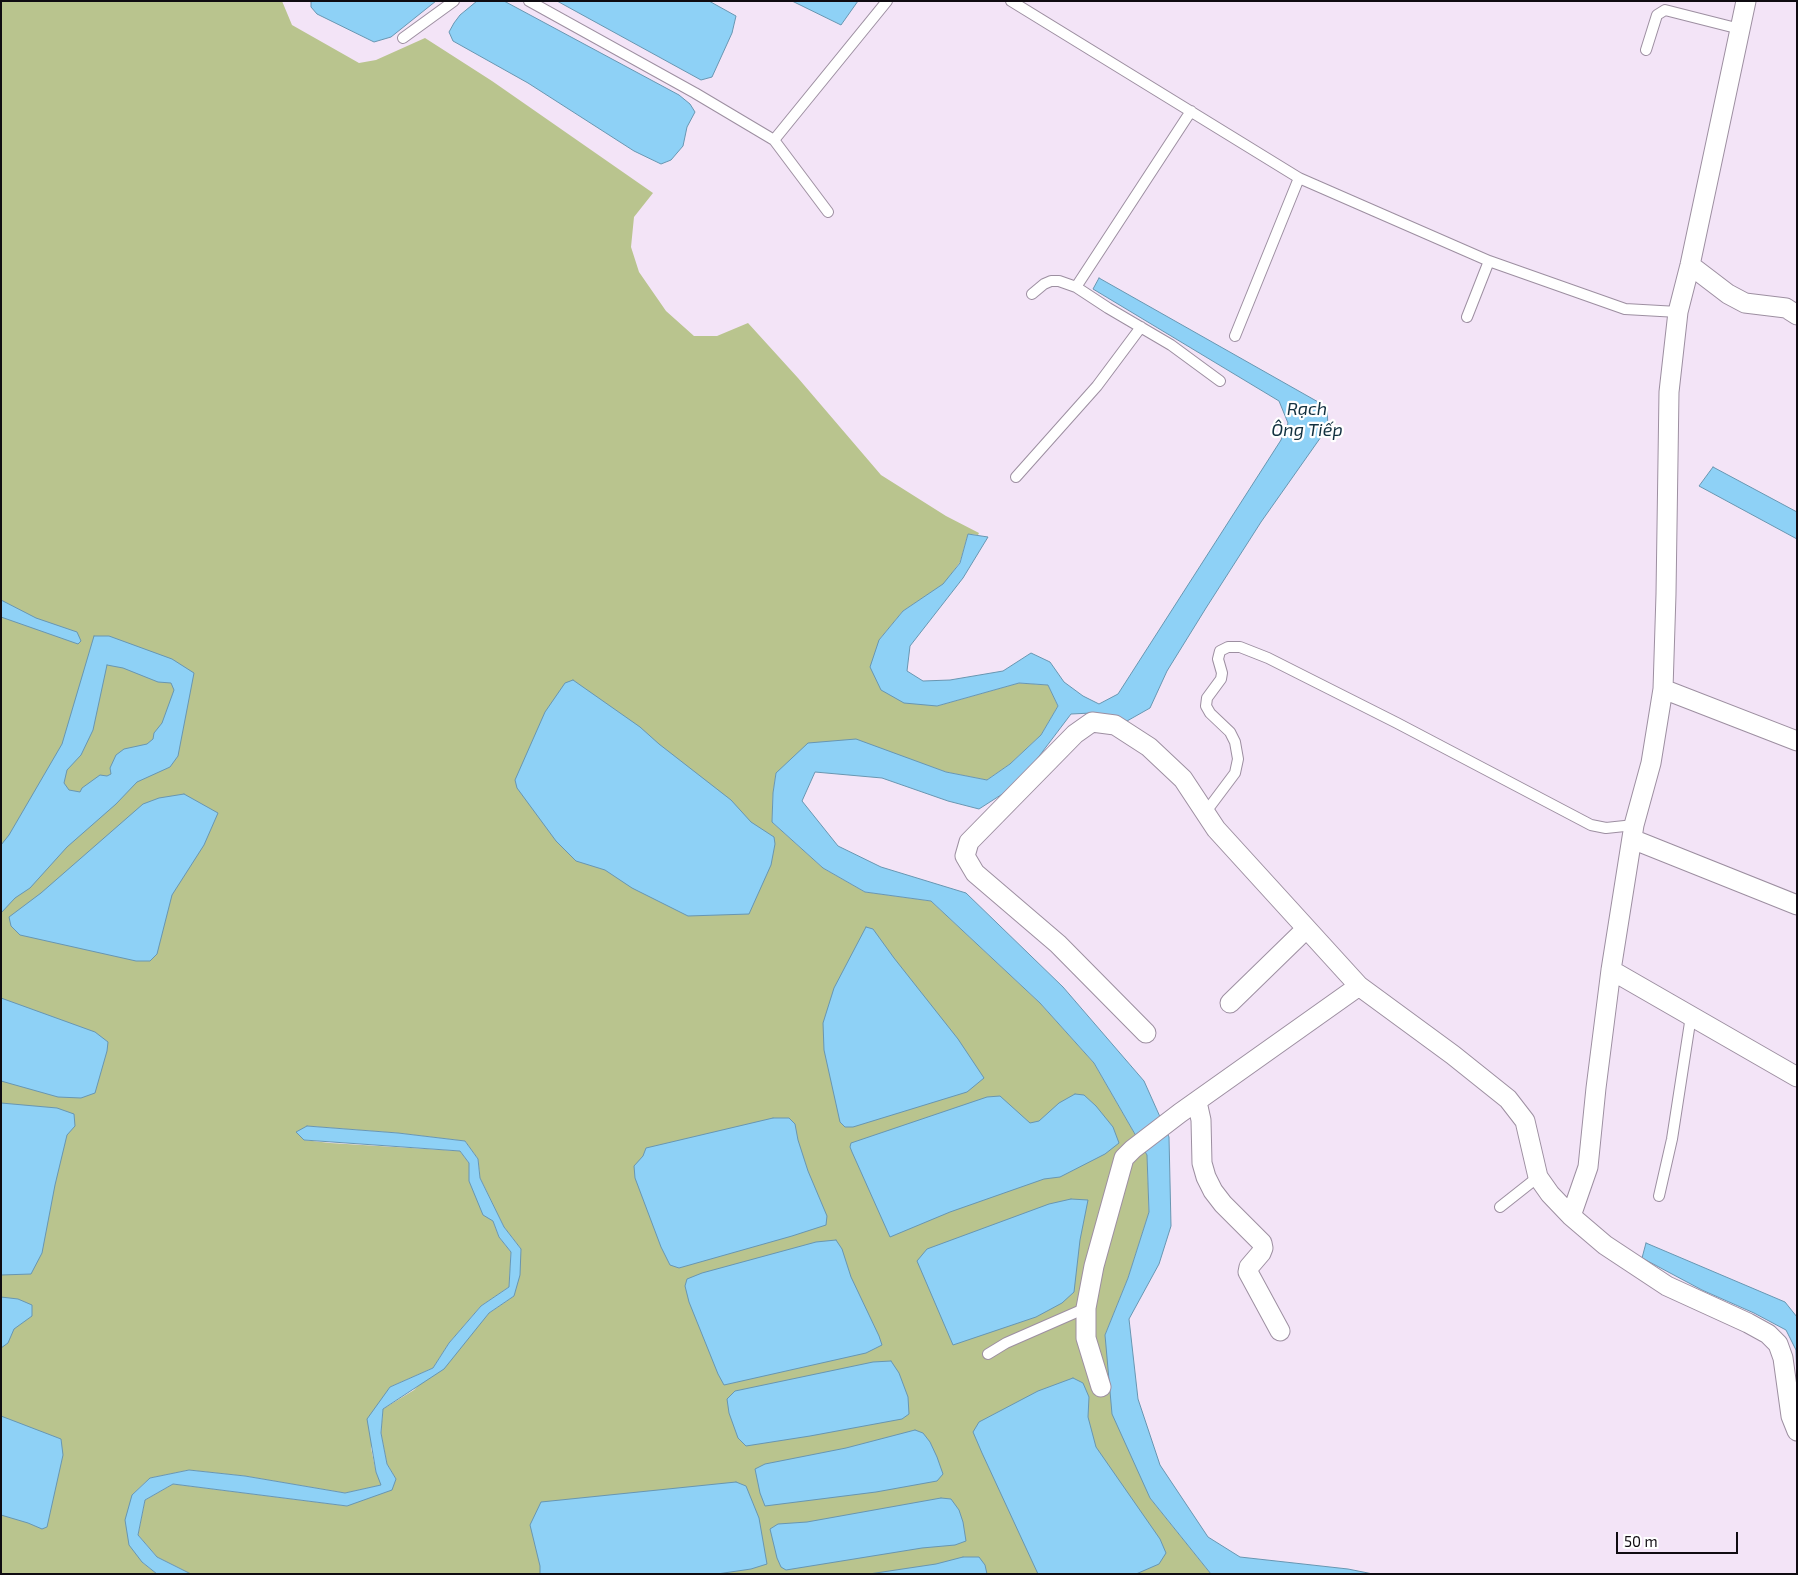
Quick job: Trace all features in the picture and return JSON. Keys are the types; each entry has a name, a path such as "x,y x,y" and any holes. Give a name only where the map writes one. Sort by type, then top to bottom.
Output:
{"street":[{"path":"1570,1216 1588,1168 1611,970 1633,832 1651,762 1663,689 1669,392 1678,312 1690,265 1746,1"},
{"path":"1690,265 1728,294 1746,303 1786,308 1797,314"},
{"path":"1663,689 1797,741"},
{"path":"1146,1033 1058,944 975,873 964,856 968,842 1075,734 1092,722 1115,725 1149,747 1183,780 1216,829 1359,986 1453,1055 1508,1099 1526,1121 1538,1177 1550,1194 1570,1216 1605,1245 1668,1286 1748,1322 1768,1334 1778,1344 1783,1358 1791,1416 1797,1430"},
{"path":"1633,832 1797,905"},
{"path":"1230,1003 1306,929"},
{"path":"1611,970 1797,1077"},
{"path":"1101,1387 1086,1338 1086,1308 1094,1266 1124,1158 1133,1149 1180,1114 1359,986"},
{"path":"1197,1102 1201,1120 1202,1163 1206,1177 1213,1191 1224,1204 1262,1243 1262,1253 1249,1267 1248,1272 1280,1331"}],"lane":[{"path":"403,38 454,1"},
{"path":"529,1 695,93 774,140 828,212"},
{"path":"774,140 886,1"},
{"path":"1011,1 1299,178 1488,261 1625,309 1678,312"},
{"path":"1646,50 1657,15 1665,10 1740,28"},
{"path":"1076,286 1191,111"},
{"path":"1235,336 1299,178"},
{"path":"1467,317 1488,261"},
{"path":"1032,294 1050,281 1058,281 1076,286 1108,308 1171,345 1220,380"},
{"path":"1016,477 1097,386 1141,327"},
{"path":"1204,813 1235,773 1237,766 1238,759 1235,742 1230,732 1210,713 1206,706 1207,698 1221,679 1222,673 1218,659 1220,651 1228,647 1240,647 1268,658 1397,722 1591,825 1633,832"},
{"path":"1659,1196 1672,1139 1691,1016"},
{"path":"1500,1207 1538,1177"},
{"path":"988,1354 1006,1343 1086,1308"}],"green space":[{"path":"1,1 282,1 292,25 359,63 376,60 425,38 492,81 653,193 634,217 631,247 639,272 666,311 694,336 717,336 748,323 881,475 946,516 979,533 978,535 968,534 960,562 944,584 903,611 879,640 937,706 1019,683 1048,685 1058,706 1041,735 1010,764 987,780 946,772 906,758 776,773 772,822 823,868 865,892 931,901 1040,1003 1094,1063 1147,1155 1149,1212 1128,1278 1105,1335 1150,1498 1211,1574 191,1574 157,1557 138,1535 145,1500 173,1484 347,1506 396,1479 387,1464 381,1433 383,1410 371,1448 376,1472 382,1485 345,1493 245,1476 189,1470 150,1478 132,1495 142,1562 157,1574 1,1574","holes":["307,1126 398,1133 465,1141 478,1159 480,1178 504,1227 521,1249 514,1296 489,1313 414,1390 383,1409 390,1387 433,1368 449,1343 481,1306 509,1287 511,1252 499,1237 493,1221 469,1181 469,1163 460,1151 304,1140"]}],"water":[{"path":"311,1 436,1 391,37 374,42 317,14 311,7"},
{"path":"477,1 504,1 679,95 690,104 695,112 687,127 683,146 671,160 661,164 634,151 528,83 453,41 449,32 454,23 460,15"},
{"path":"557,1 709,1 736,16 732,33 712,77 701,80"},
{"path":"792,1 858,1 841,25"},
{"name":"Rạch Ông Tiếp","path":"1099,278 1327,407 1328,427 1261,522 1206,608 1167,671 1150,708 1127,721 1092,713 1071,714 1018,784 979,809 948,801 882,778 815,772 802,801 838,846 881,867 966,893 1063,987 1144,1081 1169,1137 1171,1226 1159,1264 1129,1319 1138,1399 1160,1465 1208,1537 1240,1557 1348,1569 1373,1574 1211,1574 1150,1498 1112,1414 1105,1335 1128,1278 1149,1212 1147,1155 1094,1063 1040,1003 931,901 865,892 823,868 772,822 776,773 808,743 856,739 946,772 987,780 1010,764 1041,735 1058,706 1048,685 1019,683 937,706 904,703 881,690 870,667 879,640 903,611 943,584 960,563 968,534 988,537 963,578 910,646 907,671 923,681 950,680 1003,671 1031,653 1050,662 1064,682 1083,696 1099,704 1118,694 1281,440 1288,423 1279,401 1093,289"},
{"path":"1713,467 1797,512 1797,539 1699,486"},
{"path":"1,600 36,618 77,632 81,641 78,644 1,617"},
{"path":"94,636 109,636 172,659 194,673 178,756 170,767 137,782 116,804 67,847 30,888 15,898 1,913 1,845 9,835 62,744","holes":["107,665 123,668 158,682 171,683 174,690 162,723 154,733 153,739 147,744 124,749 116,755 110,768 111,774 107,776 100,775 82,788 80,792 69,790 64,783 67,770 81,755 93,730"]},
{"path":"573,680 640,727 731,800 751,822 774,837 775,844 771,865 749,914 688,916 632,888 605,870 576,861 556,841 517,788 515,780 545,712 565,683"},
{"path":"184,794 218,813 204,845 172,895 157,954 150,961 136,961 20,935 11,926 9,917 41,893 143,804 159,798"},
{"path":"866,927 873,929 958,1039 984,1078 967,1092 853,1127 845,1127 840,1122 824,1050 823,1023 834,988"},
{"path":"1,998 95,1032 108,1042 95,1093 81,1098 58,1097 1,1081"},
{"path":"1075,1094 1084,1095 1096,1106 1113,1127 1119,1143 1105,1154 1060,1177 1044,1179 950,1212 890,1237 852,1152 851,1143 987,1097 1000,1096 1030,1123 1039,1121 1059,1103"},
{"path":"1,1103 57,1108 74,1114 75,1126 67,1135 42,1253 31,1274 1,1275"},
{"path":"773,1118 789,1118 795,1124 808,1171 827,1216 826,1225 679,1268 670,1265 661,1247 635,1178 634,1166 643,1156 646,1148"},
{"path":"307,1126 398,1133 465,1141 478,1159 480,1178 504,1227 521,1249 520,1275 514,1296 489,1313 444,1369 383,1409 381,1433 387,1464 396,1479 392,1490 347,1506 173,1484 145,1500 138,1535 157,1557 191,1574 157,1574 142,1562 129,1545 125,1520 132,1495 150,1478 189,1470 245,1476 345,1493 381,1485 376,1472 367,1419 390,1387 433,1368 449,1343 481,1306 509,1287 511,1252 499,1237 493,1221 483,1215 469,1181 469,1163 460,1151 304,1140 296,1132"},
{"path":"1071,1199 1088,1200 1080,1240 1074,1292 1062,1303 1036,1317 953,1345 917,1261 927,1249 1049,1204"},
{"path":"836,1240 842,1249 851,1277 882,1345 866,1353 724,1385 689,1302 685,1286 687,1279 702,1273 816,1242"},
{"path":"1646,1243 1785,1302 1797,1317 1797,1384 1796,1350 1786,1330 1754,1313 1702,1290 1642,1258"},
{"path":"1,1297 18,1299 32,1305 32,1316 14,1329 8,1343 1,1348"},
{"path":"891,1361 899,1373 908,1397 909,1414 902,1419 746,1446 738,1438 729,1413 727,1399 735,1391 873,1362"},
{"path":"1073,1378 1083,1383 1089,1397 1088,1417 1096,1447 1160,1539 1166,1553 1159,1564 1136,1574 1038,1574 973,1432 979,1422 1038,1391"},
{"path":"1,1416 61,1439 63,1455 47,1527 42,1529 1,1515"},
{"path":"915,1430 923,1433 930,1442 937,1457 943,1474 937,1481 876,1492 765,1506 755,1469 765,1464 846,1448"},
{"path":"736,1482 746,1486 759,1518 767,1564 751,1569 717,1574 540,1574 540,1566 530,1525 541,1502"},
{"path":"941,1498 951,1499 959,1510 966,1541 955,1545 922,1548 786,1570 781,1567 777,1558 770,1529 778,1524 807,1522"},
{"path":"963,1557 979,1557 985,1565 987,1574 869,1574 936,1564"}]}
